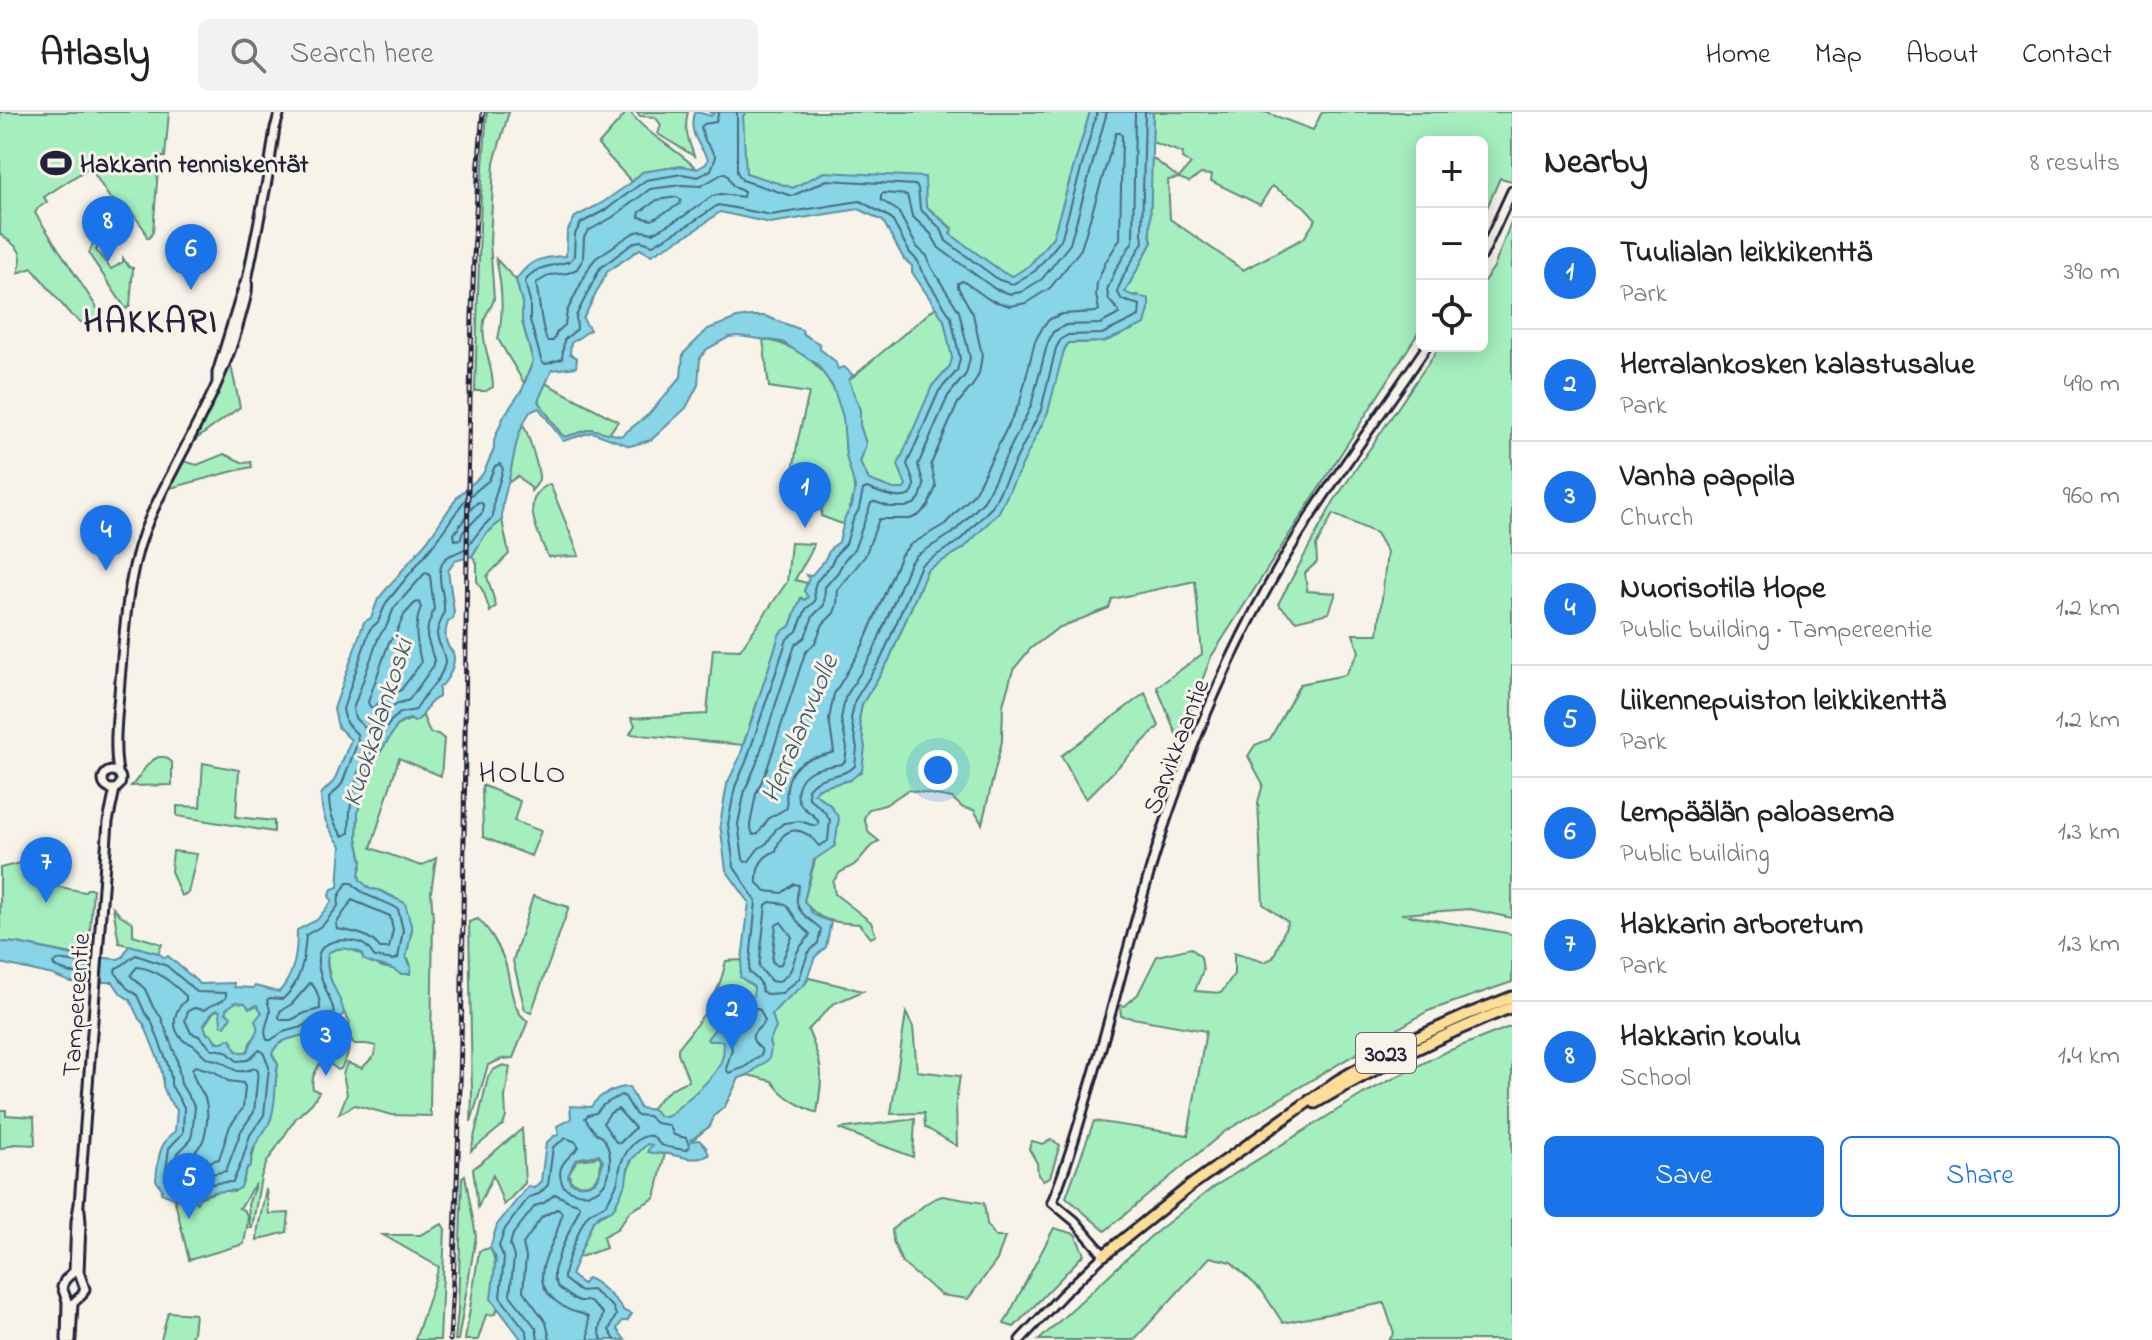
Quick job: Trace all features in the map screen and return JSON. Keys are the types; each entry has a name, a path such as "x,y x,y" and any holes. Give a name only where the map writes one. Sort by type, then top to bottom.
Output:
{"highway":[{"name":"3023","path":"1104,1255 1190,1186 1312,1097 1400,1045 1512,997"},
{"name":"3023","path":"1271,1129 1376,1068 1512,1007"}],"main road":[{"path":"114,772 103,777 103,783 110,788 120,786 122,780 114,772 124,627 135,561 151,514 223,372 237,332 248,289 247,280 280,114"},
{"path":"1488,243 1512,191"},
{"name":"Sarvikkaantie","path":"1104,1255 1081,1227 1052,1202 1078,1127 1176,790 1208,709 1280,567 1423,352"},
{"name":"Tampereentie","path":"70,1276 74,1268 110,788"},
{"name":"Tampereentie","path":"79,1204 79,1269 82,1280"},
{"path":"1020,1340 1104,1255"},
{"path":"64,1294 70,1298 82,1295 85,1289 82,1280 70,1276 63,1284 64,1294 67,1306 69,1340"},
{"path":"69,1340 72,1306 76,1298"}],"green space":[{"path":"0,112 169,112 165,157 159,157 153,232 149,238 133,214 109,197 90,167 44,197 47,202 35,213 103,317 88,327 70,314 32,268 18,273 20,254 0,234"},
{"path":"487,112 509,112 494,162 490,242 494,299 484,322 493,387 475,391 481,194"},
{"path":"627,112 697,169 682,166 643,172 632,182 598,145"},
{"path":"636,112 688,112 686,129 694,156 658,134 661,125 655,117 640,116"},
{"path":"746,112 1090,112 1053,237 1030,265 1014,276 1004,274 950,234 952,228 926,206 824,172 793,188 745,173 743,116"},
{"path":"1153,112 1265,112 1313,130 1322,112 1512,112 1512,181 1500,178 1488,205 1488,136 1416,136 1416,336 1211,657 1179,741 1157,687 1202,654 1195,581 1112,599 1109,608 1058,628 1030,649 1013,670 1003,705 1002,741 982,824 974,810 963,808 952,798 908,790 885,805 869,809 864,818 869,833 879,841 833,882 835,894 871,922 876,935 871,938 859,924 828,920 816,914 804,901 830,805 814,793 819,788 850,780 865,747 859,720 862,704 889,660 927,570 964,548 1068,343 1107,340 1125,322 1138,295 1130,296 1125,292 1152,242 1151,157 1179,178 1191,164 1182,158 1183,153 1152,142","holes":["1201,174 1212,175 1211,181 1260,205 1272,186 1304,206 1316,219 1304,238 1243,270 1170,219 1168,180 1179,178 1189,182"]},
{"path":"1512,219 1512,918 1470,909 1401,914 1512,934 1512,982 1428,1011 1224,1132 1105,1231 1066,1197 1094,1121 1188,1135 1206,1031 1121,1016 1120,1005 1125,1006 1138,994 1157,956 1191,948 1201,957 1203,970 1195,991 1221,993 1234,974 1234,953 1264,962 1273,958 1288,922 1263,904 1258,802 1263,784 1248,756 1255,745 1270,739 1300,684 1345,675 1359,652 1353,634 1378,634 1387,552 1376,533 1333,514 1316,546 1317,562 1305,573 1307,591 1336,593 1329,613 1296,621 1278,604 1334,501 1436,352 1488,352 1488,276"},
{"path":"98,239 101,244 96,250 111,269 123,262 123,258 133,268 130,306 126,309 89,254"},
{"path":"496,259 516,280 522,302 522,321 533,361 524,383 498,339 502,299"},
{"path":"936,307 944,320 953,358 932,386 906,486 904,489 893,489 869,480 860,463 866,444 860,425 860,410 849,380"},
{"path":"763,339 792,348 804,356 815,364 832,387 844,421 846,453 854,485 845,525 821,516 823,493 790,490 809,393 769,387"},
{"path":"230,361 240,407 195,440"},
{"path":"545,383 618,421 609,434 591,429 565,437 538,400"},
{"path":"524,426 539,475 531,491 518,476 508,483 518,433"},
{"path":"224,454 244,463 251,462 252,467 167,489 183,461 197,465"},
{"path":"550,484 579,556 548,557 540,538 532,507 540,490"},
{"path":"502,520 509,554 487,576 496,606 490,612 477,581 477,563 472,556 485,535"},
{"path":"791,543 814,544 795,580 807,583 804,591 809,597 805,600 801,598 790,626 780,634 743,745 630,734 635,725 631,718 707,714 713,649 740,650 787,582"},
{"path":"1145,693 1159,726 1086,799 1061,756"},
{"path":"423,716 430,733 444,739 441,776 399,758 371,848 421,866 436,858 431,892 432,1116 392,1115 355,1105 339,1114 347,1094 343,1074 347,1063 362,1068 375,1055 376,1046 354,1044 347,1032 350,1023 331,979 328,953 336,949 350,949 384,967 411,967 406,958 412,929 394,897 370,889 360,881 362,862 357,838 358,812 365,776 397,726"},
{"path":"159,757 172,762 172,785 131,786 151,762"},
{"path":"203,763 239,770 236,817 274,821 274,832 177,816 177,806 200,807"},
{"path":"482,785 520,801 514,821 541,831 531,856 483,837"},
{"path":"173,851 197,854 188,893 181,896 171,871"},
{"path":"48,856 57,873 51,885 84,892 93,889 88,957 0,942 0,868"},
{"path":"533,896 569,907 531,1013 525,1010 513,961"},
{"path":"113,907 133,923 133,935 162,944 158,953 119,943"},
{"path":"478,919 500,950 514,1003 528,1021 513,1058 488,1065 471,1122 469,922"},
{"path":"742,960 805,984 809,978 863,991 833,1004 808,1030 821,1071 817,1113 786,1096 772,1081 748,1075 739,1078 725,1106 714,1116 710,1126 690,1142 667,1135 659,1116 651,1109 668,1092 689,1081 678,1048 713,998 726,961"},
{"path":"236,1002 245,1003 251,1008 257,1005 262,1012 257,1034 248,1051 239,1053 210,1036 204,1026 215,1010 220,1011 221,1016 227,1014 226,1008"},
{"path":"906,1013 913,1027 917,1071 960,1076 956,1101 957,1146 925,1127 924,1113 891,1114"},
{"path":"329,1025 331,1033 345,1037 349,1049 347,1057 341,1069 324,1059 317,1069 312,1085 319,1092 296,1118 267,1162 261,1177 252,1228 248,1205 255,1185 239,1208 244,1210 247,1218 244,1244 189,1260 174,1197 196,1199 218,1192 234,1192 241,1187 257,1138 271,1119 278,1065 272,1054 274,1049 286,1040 308,1034 311,1029"},
{"path":"1512,1026 1512,1340 1389,1340 1394,1333 1384,1303 1283,1323 1262,1291 1231,1262 1210,1257 1134,1340 1039,1340 1150,1237 1212,1188 1363,1094 1443,1053"},
{"path":"503,1065 510,1067 505,1097 506,1117 503,1125 471,1151 488,1077"},
{"path":"0,1110 6,1110 6,1115 34,1117 35,1145 14,1144 0,1149"},
{"path":"915,1119 913,1157 839,1129"},
{"path":"522,1129 525,1183 504,1205 493,1175 478,1207 473,1169"},
{"path":"1051,1140 1060,1145 1050,1177 1043,1180 1038,1175 1037,1163 1029,1149 1032,1141 1043,1144"},
{"path":"647,1144 652,1144 660,1154 665,1153 655,1198 630,1211 618,1228 603,1237 606,1248 577,1258 593,1221 615,1206 633,1157"},
{"path":"598,1155 601,1159 600,1172 594,1181 582,1184 570,1180 569,1173 577,1160"},
{"path":"465,1175 476,1236 458,1340 455,1340 462,1177"},
{"path":"266,1189 269,1214 289,1213 287,1232 257,1240 258,1228"},
{"path":"942,1196 984,1203 987,1224 996,1237 1005,1237 997,1260 968,1299 941,1295 902,1263 893,1241 892,1230 897,1225"},
{"path":"442,1224 445,1229 440,1340 415,1340 439,1267 383,1235 420,1235"},
{"path":"1054,1228 1075,1234 1084,1254 1014,1327 1004,1324"},
{"path":"490,1248 495,1264 493,1294 498,1309 495,1314 486,1315 478,1340 465,1340 479,1251"},
{"path":"168,1312 195,1314 189,1340 161,1340"}],"water":[{"path":"709,112 746,112 743,116 746,173 793,188 824,172 925,177 926,206 952,229 950,234 1004,273 1013,276 1030,265 1053,237 1090,112 1153,112 1152,242 1125,292 1149,299 1149,309 1145,324 1104,342 1068,343 1048,412 999,512 964,548 927,570 889,660 862,704 859,720 865,747 862,771 850,780 819,788 814,793 830,805 839,818 835,846 814,860 804,901 814,915 831,922 826,947 815,957 805,984 772,1014 776,1028 769,1042 769,1059 739,1078 725,1106 714,1116 710,1126 691,1140 699,1140 709,1155 694,1159 651,1153 648,1150 652,1145 647,1144 631,1160 626,1183 615,1206 593,1221 571,1275 583,1284 587,1278 591,1280 618,1302 624,1311 632,1314 617,1329 625,1340 522,1340 491,1299 496,1258 490,1248 497,1225 528,1186 534,1188 541,1181 546,1143 559,1135 557,1126 571,1119 570,1106 591,1107 607,1093 629,1087 640,1108 654,1110 659,1116 670,1115 706,1082 721,1062 724,1052 722,1041 707,1039 722,1020 726,1021 730,1011 744,1006 752,998 754,987 740,977 749,902 726,870 720,824 727,784 739,759 780,633 790,626 801,598 805,600 808,597 804,591 809,579 806,575 811,576 839,542 845,517 852,506 855,487 846,456 843,417 833,387 817,364 782,342 729,337 707,349 700,358 698,385 686,408 651,440 630,446 592,432 563,441 539,408 530,412 516,446 502,520 485,535 472,556 455,561 448,571 454,611 453,619 448,622 446,641 454,662 439,688 439,697 414,722 410,719 397,726 365,776 358,812 357,838 362,862 360,880 370,889 405,903 412,929 406,958 411,967 410,974 400,974 368,962 363,959 362,953 353,950 340,948 328,953 330,978 344,1014 329,1025 311,1029 308,1034 287,1040 274,1049 272,1054 278,1064 273,1112 255,1145 251,1166 247,1168 241,1187 237,1190 213,1192 200,1197 197,1203 161,1193 156,1180 158,1160 165,1141 175,1131 177,1110 168,1099 160,1064 144,1024 130,1000 121,994 113,982 70,982 0,963 0,942 78,956 118,959 123,957 129,945 165,958 168,956 200,984 234,983 234,987 255,986 279,992 289,978 294,963 297,930 317,920 332,901 329,896 332,889 338,887 341,846 326,822 321,794 334,781 351,740 338,727 334,709 364,622 371,618 378,599 428,540 458,496 483,474 504,416 522,390 533,361 522,321 522,302 516,280 537,260 566,256 567,232 575,217 602,203 642,172 682,166 697,169 706,164 708,159 693,132 694,113 711,116 713,114","holes":["859,209 883,221 904,259 912,266 912,272 944,320 952,358 950,366 932,386 898,465 906,485 904,489 893,489 869,480 860,463 866,444 860,425 860,410 849,380 853,375 844,367 838,369 835,361 820,349 820,344 803,334 802,330 765,316 737,318 708,329 683,354 681,377 649,414 621,436 591,429 565,437 538,401 552,370 576,367 577,358 570,354 571,343 590,330 583,319 607,272 640,249 651,255 720,212 770,223","236,1002 245,1003 249,1008 257,1005 262,1012 255,1021 255,1036 244,1053 236,1051 231,1039 216,1042 212,1035 207,1034 204,1025 217,1010 220,1011 221,1025 225,1026 231,1016 226,1009","599,1154 603,1162 598,1179 585,1185 570,1182 568,1176 573,1164 582,1158"]}],"railway":[{"path":"450,1340 461,1021 471,347 483,112"}],"place":[{"name":"Hakkarin tenniskentät","path":"56,163"},
{"name":"Hakkarin koulu","path":"108,262"},
{"name":"Lempäälän paloasema","path":"191,290"},
{"name":"Tuulialan leikkikenttä","path":"805,528"},
{"name":"Nuorisotila Hope","path":"106,571"},
{"name":"Hakkarin arboretum","path":"46,903"},
{"name":"Herralankosken kalastusalue","path":"732,1050"},
{"name":"Vanha pappila","path":"326,1076"},
{"name":"Liikennepuiston leikkikenttä","path":"189,1219"}],"district":[{"name":"HAKKARI","path":"151,320"},
{"name":"HOLLO","path":"523,772"}],"water label":[{"name":"Kuokkalankoski","path":"376,722"},
{"name":"Herralanvuolle","path":"798,728"}]}
